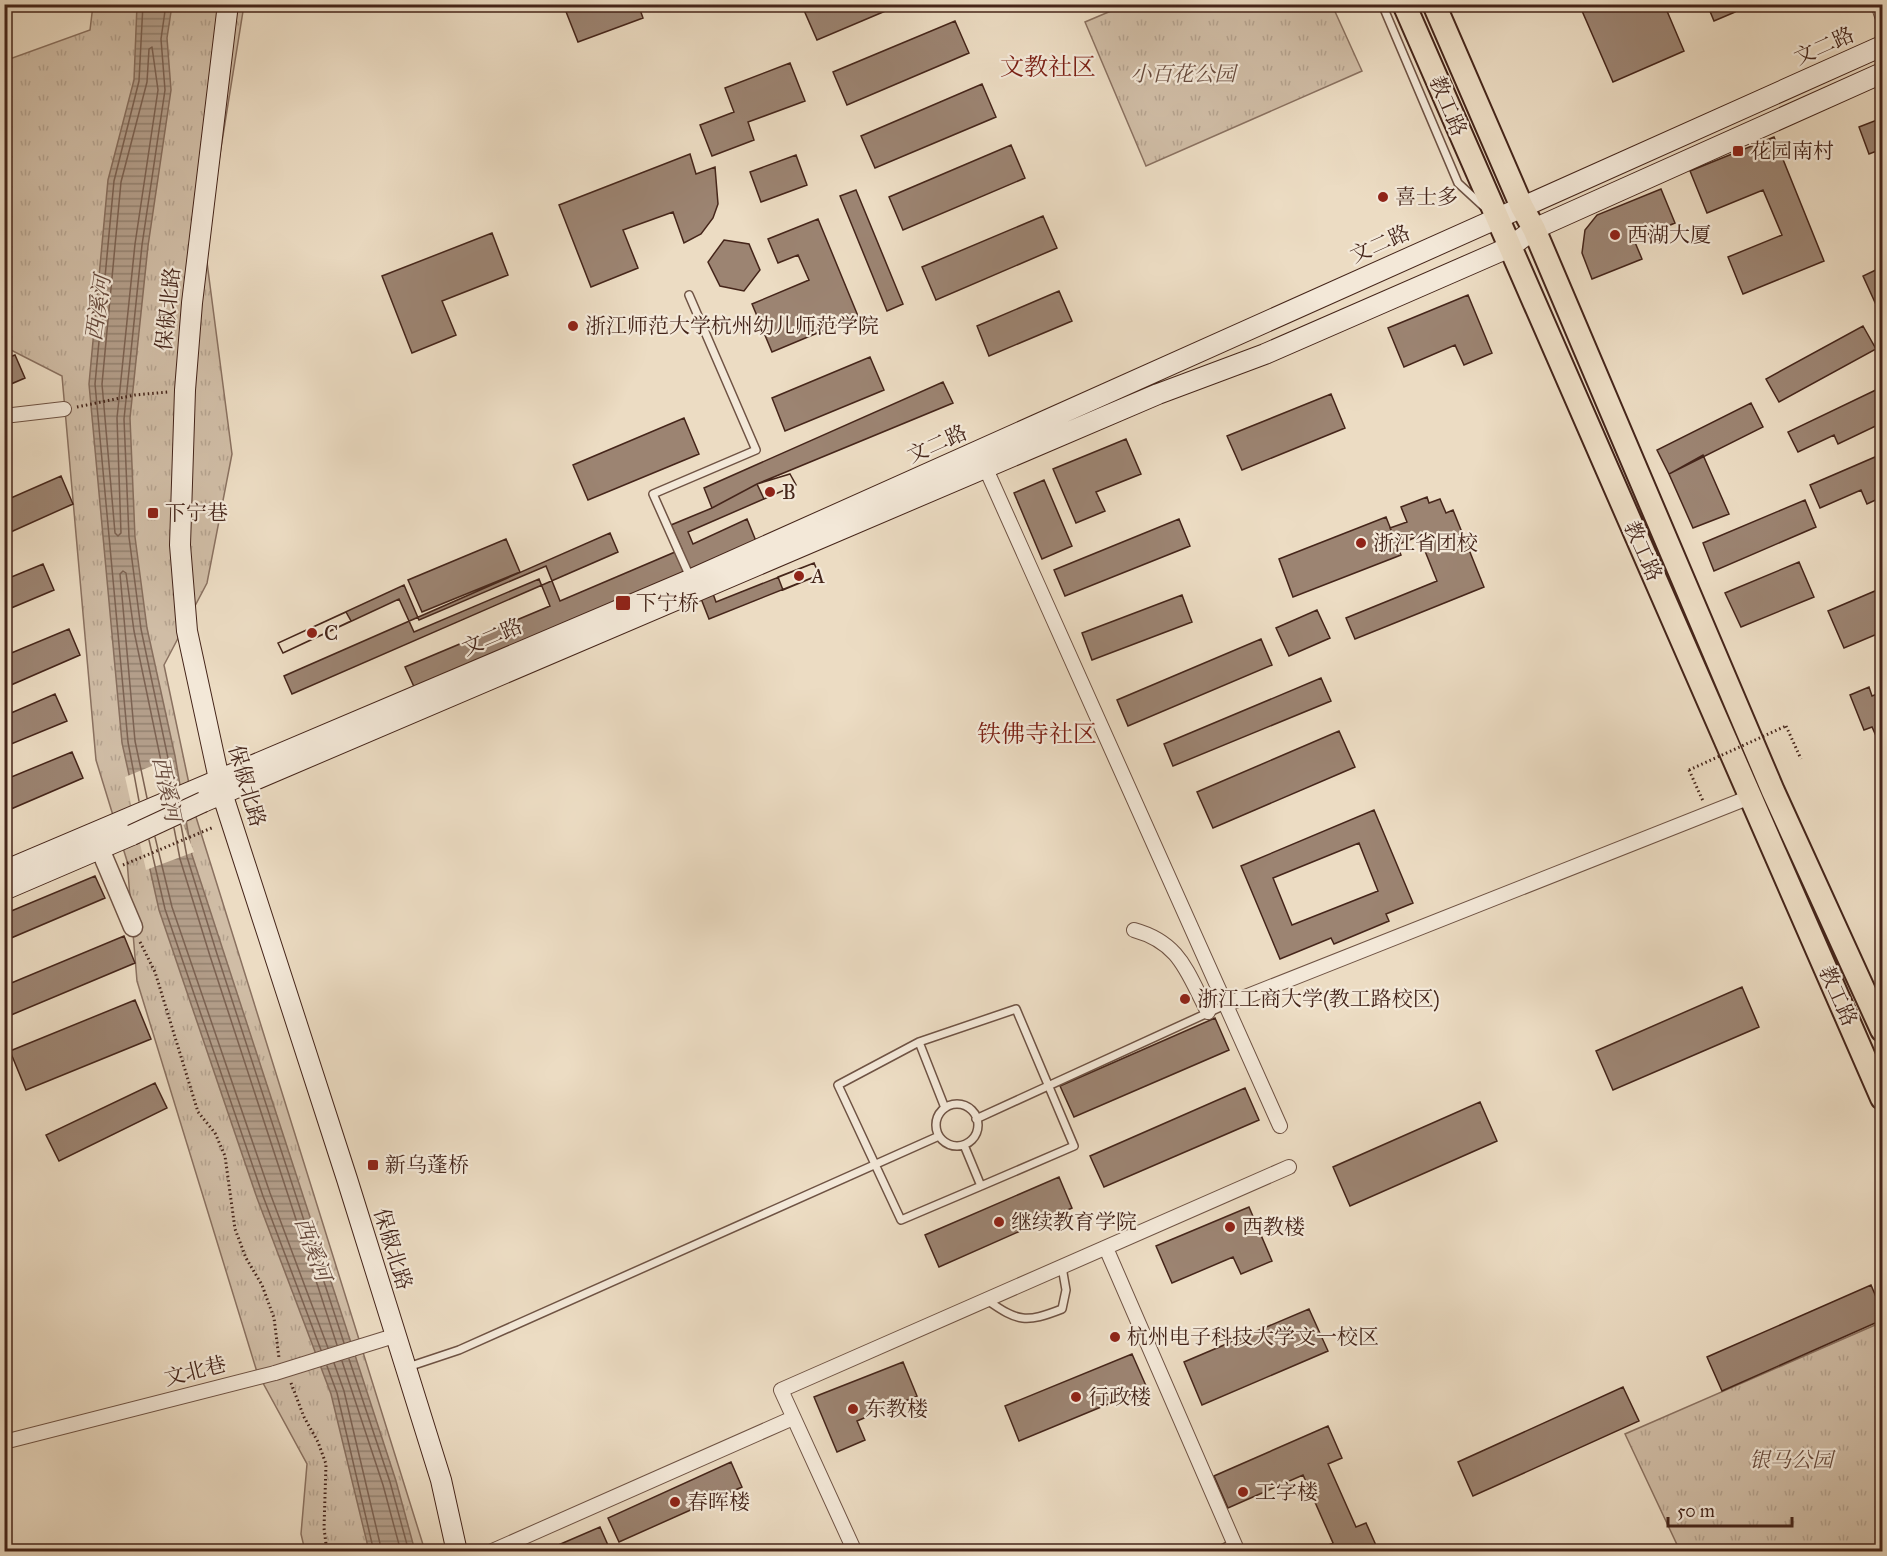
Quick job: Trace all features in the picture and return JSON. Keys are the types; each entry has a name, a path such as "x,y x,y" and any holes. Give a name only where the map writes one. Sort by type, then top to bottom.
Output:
{"main road":[{"name":"保俶北路","path":"228,4 192,303 185,390 180,545 187,630 220,786 441,1480 457,1551"},
{"name":"教工路","path":"1404,4 1882,1098"},
{"name":"教工路","path":"1434,4 1521,207 1534,229 1773,791 1882,1030"},
{"name":"文二路","path":"4,871 129,826 982,461 1496,218 1882,46"},
{"name":"文二路","path":"220,786 692,579 982,461 1265,354 1510,247 1534,229 1882,73"},
{"name":"文二路","path":"4,890 100,849 129,826"}],"street":[{"path":"1878,4 1882,16"},
{"path":"4,416 64,409"},
{"path":"982,461 1280,1126"},
{"path":"1225,1005 1750,797"},
{"path":"100,849 133,927"},
{"path":"1134,930 1162,940 1176,952 1208,1012"},
{"path":"855,1551 781,1390 985,1298 1062,1267 1289,1167"},
{"path":"1106,1248 1236,1547"},
{"name":"文北巷","path":"4,1442 394,1336"},
{"path":"490,1551 793,1418"}],"lane":[{"path":"1382,4 1458,183 1496,218"},
{"path":"689,295 756,450 653,494 692,579"},
{"path":"976,1119 1225,1005"},
{"path":"1016,1009 1074,1146 901,1220 838,1085 919,1042 1016,1009"},
{"path":"919,1042 945,1108"},
{"path":"964,1106 976,1119 974,1137 964,1144 950,1145 939,1136 937,1118 945,1108 964,1106"},
{"path":"405,1368 459,1350 939,1136"},
{"path":"964,1144 981,1186"},
{"path":"985,1298 1010,1316 1035,1319 1062,1309 1066,1290 1062,1267"},
{"path":"1216,1551 1236,1547"}],"path":[{"path":"64,409 135,394 185,390"},
{"path":"1708,814 1689,770 1786,726 1801,759"},
{"path":"113,869 231,820"},
{"path":"133,927 155,972 195,1103 215,1133 225,1156 235,1229 246,1258 262,1285 274,1318 279,1368"},
{"path":"289,1380 326,1464 324,1528 327,1551"}],"green space":[{"path":"93,5 244,5 205,247 232,454 207,583 164,665 196,817 425,1551 305,1551 301,1534 307,1464 257,1372 137,981 127,861 96,760 62,376 5,347 4,61 90,30"},
{"name":"小百花公园","path":"1125,5 1332,5 1362,71 1146,166 1085,22"},
{"name":"银马公园","path":"1882,1322 1882,1551 1680,1551 1625,1434"}],"water":[{"name":"西溪河","path":"137,5 172,5 167,38 171,90 148,246 130,418 135,537 147,628 175,756 192,855 396,1481 415,1551 369,1551 331,1394 257,1198 159,910 122,743 89,384 108,180 134,80"}],"pier":[{"path":"159,763 194,852 146,870 125,777"}],"building":[{"path":"563,4 638,4 643,18 578,42"},
{"path":"810,4 902,4 817,40 803,8"},
{"path":"1579,4 1664,4 1684,51 1613,82"},
{"path":"1707,4 1732,4 1735,12 1714,21"},
{"path":"955,21 969,53 847,105 833,72"},
{"path":"790,63 805,101 748,122 754,140 712,156 700,125 734,112 725,88"},
{"path":"982,84 996,117 875,168 861,136"},
{"path":"1882,89 1882,110 1876,92"},
{"path":"1882,118 1882,149 1869,154 1859,127"},
{"path":"1774,137 1824,261 1743,294 1728,257 1782,235 1763,190 1707,213 1690,171"},
{"path":"1011,145 1025,178 903,230 889,197"},
{"path":"690,154 696,174 715,167 718,204 713,218 701,234 684,243 673,212 623,230 638,268 591,287 559,205"},
{"path":"796,155 807,185 761,202 750,172"},
{"name":"西湖大厦","path":"1661,189 1675,223 1634,240 1642,259 1592,279 1582,253 1585,230 1597,215"},
{"path":"856,190 903,304 887,311 840,196"},
{"path":"1043,216 1057,248 936,300 922,267"},
{"path":"818,219 858,316 772,352 752,304 809,280 798,255 778,263 768,239"},
{"path":"492,233 508,275 442,301 456,335 412,353 382,276"},
{"path":"724,240 749,244 760,270 744,291 720,286 708,262"},
{"path":"1882,267 1882,307 1878,309 1863,276"},
{"path":"1059,291 1072,321 989,356 977,326"},
{"path":"1468,295 1492,353 1464,365 1455,345 1404,367 1388,328"},
{"path":"1863,326 1876,349 1779,402 1766,379"},
{"path":"15,355 25,378 4,387 4,359"},
{"path":"870,357 884,390 785,431 772,398"},
{"path":"943,382 953,403 757,484 712,508 704,488"},
{"path":"1882,387 1882,423 1838,444 1834,435 1798,452 1788,432"},
{"path":"1331,394 1345,428 1242,470 1227,436"},
{"path":"1751,403 1763,427 1669,474 1657,450"},
{"path":"684,418 699,454 588,500 573,465"},
{"path":"1126,439 1141,474 1096,492 1105,511 1076,523 1053,469"},
{"path":"1882,454 1882,497 1867,504 1861,490 1820,508 1810,485"},
{"path":"1703,455 1729,514 1693,528 1669,474"},
{"name":"下宁桥","path":"790,474 796,485 688,532 693,544 747,519 767,568 712,591 716,602 814,563 819,575 709,619 700,596 426,713 405,667 550,606 539,579 414,632 399,599 283,653 278,643 404,585 419,620 546,566 560,601 682,549 671,525 712,508 757,484"},
{"name":"B","path":"790,474 796,485 764,499 757,484"},
{"path":"61,476 73,504 4,535 4,501"},
{"path":"1044,480 1072,546 1042,559 1014,493"},
{"path":"1427,497 1429,503 1440,499 1446,513 1453,510 1484,587 1355,639 1346,618 1437,581 1419,536 1397,545 1390,528 1407,522 1401,507"},
{"path":"1805,500 1816,527 1714,571 1703,543"},
{"path":"1386,517 1401,555 1293,597 1279,559"},
{"path":"1179,519 1190,546 1065,596 1054,570"},
{"path":"610,533 618,552 292,694 284,676"},
{"path":"506,539 520,572 422,612 408,580"},
{"path":"1799,562 1814,597 1741,627 1725,593"},
{"name":"A","path":"814,563 819,575 783,590 778,577"},
{"path":"43,564 54,590 4,611 4,580"},
{"path":"1882,588 1882,632 1844,648 1828,611"},
{"path":"1182,595 1192,622 1092,660 1082,633"},
{"path":"1317,610 1330,638 1289,656 1276,628"},
{"name":"C","path":"346,612 351,621 283,653 278,643"},
{"path":"69,629 80,655 4,688 4,656"},
{"path":"1261,639 1272,665 1128,726 1117,700"},
{"path":"1321,678 1331,701 1173,766 1164,744"},
{"path":"1869,687 1872,696 1882,692 1882,736 1877,738 1872,727 1864,730 1850,695"},
{"path":"55,694 67,721 4,747 4,716"},
{"path":"1339,731 1355,767 1213,828 1197,792"},
{"path":"72,752 83,778 4,812 4,780"},
{"path":"1374,810 1413,903 1386,914 1389,921 1334,944 1331,938 1280,959 1241,866","holes":["1359,843 1378,891 1292,925 1273,878"]},
{"path":"95,876 105,898 4,941 4,914"},
{"path":"124,936 135,963 4,1018 4,986"},
{"path":"1742,987 1759,1027 1613,1090 1596,1051"},
{"path":"135,1000 151,1039 26,1090 10,1051"},
{"path":"1215,1018 1229,1050 1074,1117 1060,1086"},
{"path":"155,1083 167,1108 59,1161 46,1135"},
{"path":"1245,1088 1259,1120 1104,1187 1090,1156"},
{"path":"1480,1102 1497,1141 1350,1206 1333,1167"},
{"name":"继续教育学院","path":"1059,1177 1072,1208 939,1267 925,1235"},
{"name":"西教楼","path":"1249,1207 1272,1261 1241,1274 1233,1257 1172,1283 1156,1246"},
{"path":"1871,1285 1882,1311 1882,1320 1722,1391 1707,1357"},
{"path":"1309,1309 1328,1351 1202,1405 1184,1362"},
{"name":"行政楼","path":"1132,1354 1147,1388 1019,1441 1005,1406"},
{"name":"东教楼","path":"903,1362 917,1396 857,1421 865,1440 837,1452 814,1397"},
{"path":"1623,1387 1639,1421 1473,1496 1458,1462"},
{"name":"工字楼","path":"1328,1426 1342,1458 1328,1464 1356,1527 1366,1523 1379,1552 1314,1552 1333,1543 1303,1475 1228,1508 1214,1476"},
{"name":"春晖楼","path":"731,1462 742,1487 619,1542 608,1518"},
{"path":"600,1527 611,1552 542,1552"}],"place":[{"name":"花园南村","path":"1738,151"},
{"name":"喜士多","path":"1383,197"},
{"name":"西湖大厦","path":"1615,235"},
{"name":"浙江师范大学杭州幼儿师范学院","path":"573,326"},
{"name":"B","path":"770,492"},
{"name":"下宁巷","path":"153,513"},
{"name":"浙江省团校","path":"1361,543"},
{"name":"A","path":"799,576"},
{"name":"下宁桥","path":"623,603"},
{"name":"C","path":"312,633"},
{"name":"浙江工商大学(教工路校区)","path":"1185,999"},
{"name":"新乌蓬桥","path":"373,1165"},
{"name":"继续教育学院","path":"999,1222"},
{"name":"西教楼","path":"1230,1227"},
{"name":"杭州电子科技大学文一校区","path":"1115,1337"},
{"name":"行政楼","path":"1076,1397"},
{"name":"东教楼","path":"853,1409"},
{"name":"工字楼","path":"1243,1492"},
{"name":"春晖楼","path":"675,1502"}],"district":[{"name":"文教社区","path":"1048,67"},
{"name":"铁佛寺社区","path":"1037,734"}]}
